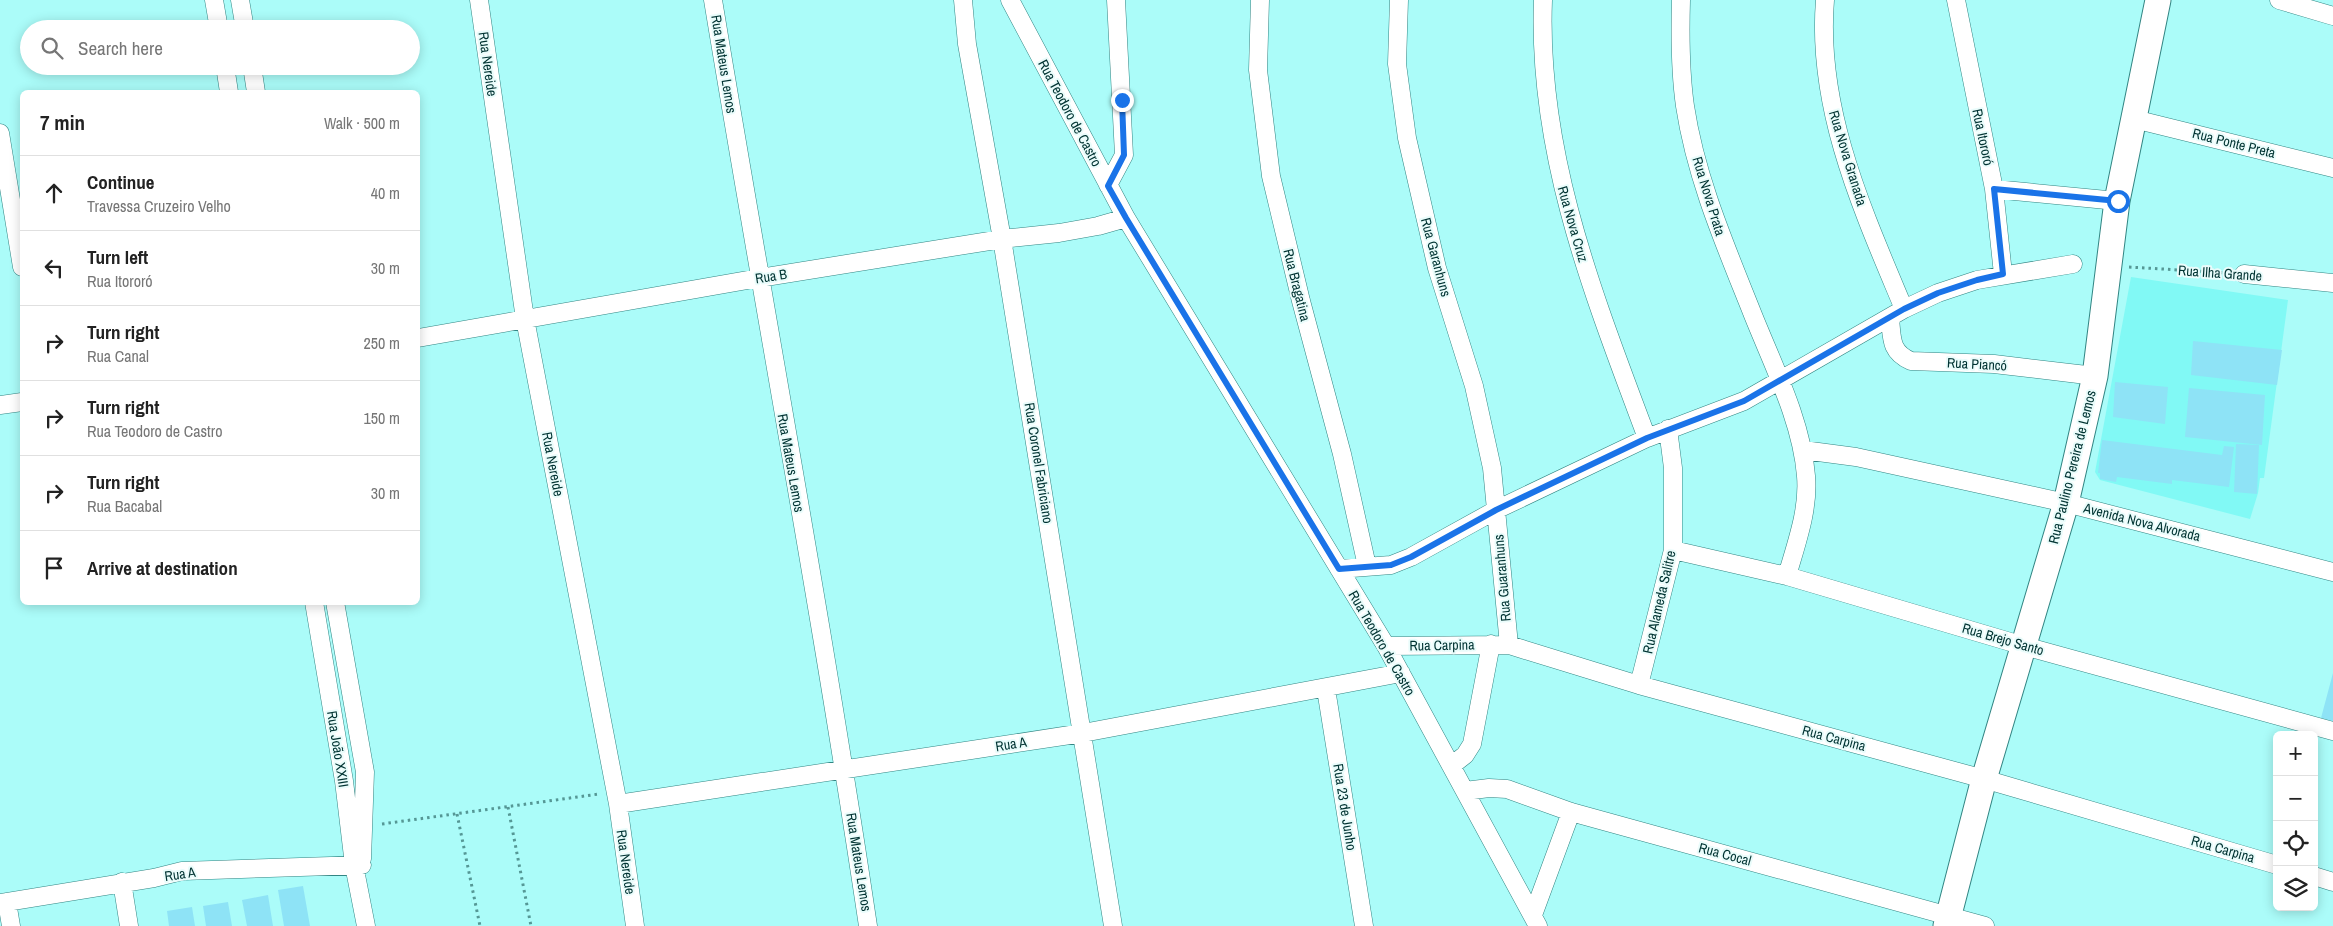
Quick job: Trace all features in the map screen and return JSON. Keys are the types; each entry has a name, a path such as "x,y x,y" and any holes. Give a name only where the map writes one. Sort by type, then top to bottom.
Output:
{"street":[{"path":"214,0 217,20"},
{"path":"240,0 243,20"},
{"name":"Rua Nereide","path":"479,0 525,319 617,798 635,926"},
{"name":"Rua Mateus Lemos","path":"713,0 844,769 868,926"},
{"name":"Rua Coronel Fabriciano","path":"963,0 967,44 1002,239 1113,926"},
{"name":"Rua Teodoro de Castro","path":"1010,0 1126,218 1402,673 1535,920"},
{"path":"1108,186 1124,155 1116,0"},
{"name":"Rua Bragatina","path":"1260,0 1258,70 1271,176 1301,301 1342,454 1367,566"},
{"name":"Rua Garanhuns","path":"1399,0 1397,64 1407,138 1437,268 1474,386 1492,468 1496,510"},
{"name":"Rua Nova Cruz","path":"1543,0 1542,21 1547,100 1559,177 1575,237 1647,438"},
{"name":"Rua Nova Prata","path":"1681,0 1681,69 1685,106 1696,155 1714,218 1780,382 1803,450 1807,499 1787,576"},
{"name":"Rua Nova Granada","path":"1825,0 1823,25 1826,78 1841,143 1897,314"},
{"name":"Rua Itororó","path":"1956,0 1956,11 1994,189 2003,274"},
{"name":"Rua Paulino Pereira de Lemos","path":"1947,921 1984,778 2066,503 2095,376 2118,201 2158,0"},
{"path":"2279,0 2333,16"},
{"path":"226,75 229,90"},
{"path":"253,75 256,90"},
{"name":"Rua Ponte Preta","path":"2134,119 2333,168"},
{"path":"0,133 20,255"},
{"path":"1994,189 2118,201"},
{"name":"Rua B","path":"420,338 759,278 1002,239 1079,229 1126,218"},
{"path":"1339,569 1391,565 1411,557 1496,510 1647,438 1744,401 1897,314 1946,291 1977,280 2003,274 2073,264"},
{"name":"Rua Ilha Grande","path":"2244,274 2333,282"},
{"name":"Rua Piancó","path":"1897,314 1895,350 1900,357 1911,360 1994,364 2095,376"},
{"path":"0,405 20,402"},
{"name":"Rua Alameda Salitre","path":"1639,685 1673,550 1673,468 1668,429"},
{"name":"Avenida Nova Alvorada","path":"1803,450 1856,456 2066,503 2333,572"},
{"name":"Rua Guaranhuns","path":"1451,766 1465,755 1472,744 1500,644 1496,510"},
{"name":"Rua Brejo Santo","path":"1673,550 1787,576 2024,646 2333,731"},
{"name":"Rua João XXIII","path":"315,605 358,865 366,926"},
{"name":"Rua João XXIII","path":"336,605 365,772 364,827 358,865"},
{"name":"Rua Carpina","path":"1386,646 1500,644 1639,685 1984,778 2273,864"},
{"name":"Rua A","path":"617,798 844,769 1083,733 1326,689 1402,673"},
{"name":"Rua 23 de Junho","path":"1326,689 1364,926"},
{"name":"Rua Cocal","path":"1465,791 1489,788 1507,789 1571,812 1947,921 1984,926"},
{"path":"1535,920 1571,812"},
{"name":"Rua A","path":"4,902 154,878 182,871 358,865"},
{"path":"2318,877 2333,882"},
{"path":"122,882 129,926"},
{"path":"4,902 12,926"}],"path":[{"name":"Rua Ilha Grande","path":"2108,266 2244,274"},
{"path":"364,827 508,807 617,798"},
{"path":"508,807 531,926"},
{"path":"457,814 480,926"}],"shaded area":[{"path":"2131,277 2288,300 2264,478 2260,478 2258,493 2250,519 2100,480 2095,472"}],"building":[{"path":"2193,341 2282,350 2277,385 2191,375"},
{"path":"2115,382 2168,387 2165,424 2113,417"},
{"path":"2189,388 2265,395 2262,445 2185,437"},
{"path":"2102,440 2222,455 2224,446 2234,447 2229,487 2172,480 2172,484 2117,477 2116,482 2100,479 2100,473 2098,473"},
{"path":"2236,444 2259,445 2257,494 2234,492"},
{"path":"2333,673 2333,721 2321,718"},
{"path":"303,886 310,926 284,926 278,890"},
{"path":"268,895 273,926 247,926 242,900"},
{"path":"228,902 232,926 206,926 203,906"},
{"path":"192,907 195,926 169,926 167,911"}],"route":[{"path":"1122,100 1125,139 1124,155 1119,168 1108,186 1339,569 1391,565 1411,557 1496,510 1647,438 1744,401 1904,309 1938,293 1977,280 2003,274 1994,189 2118,201"}]}
